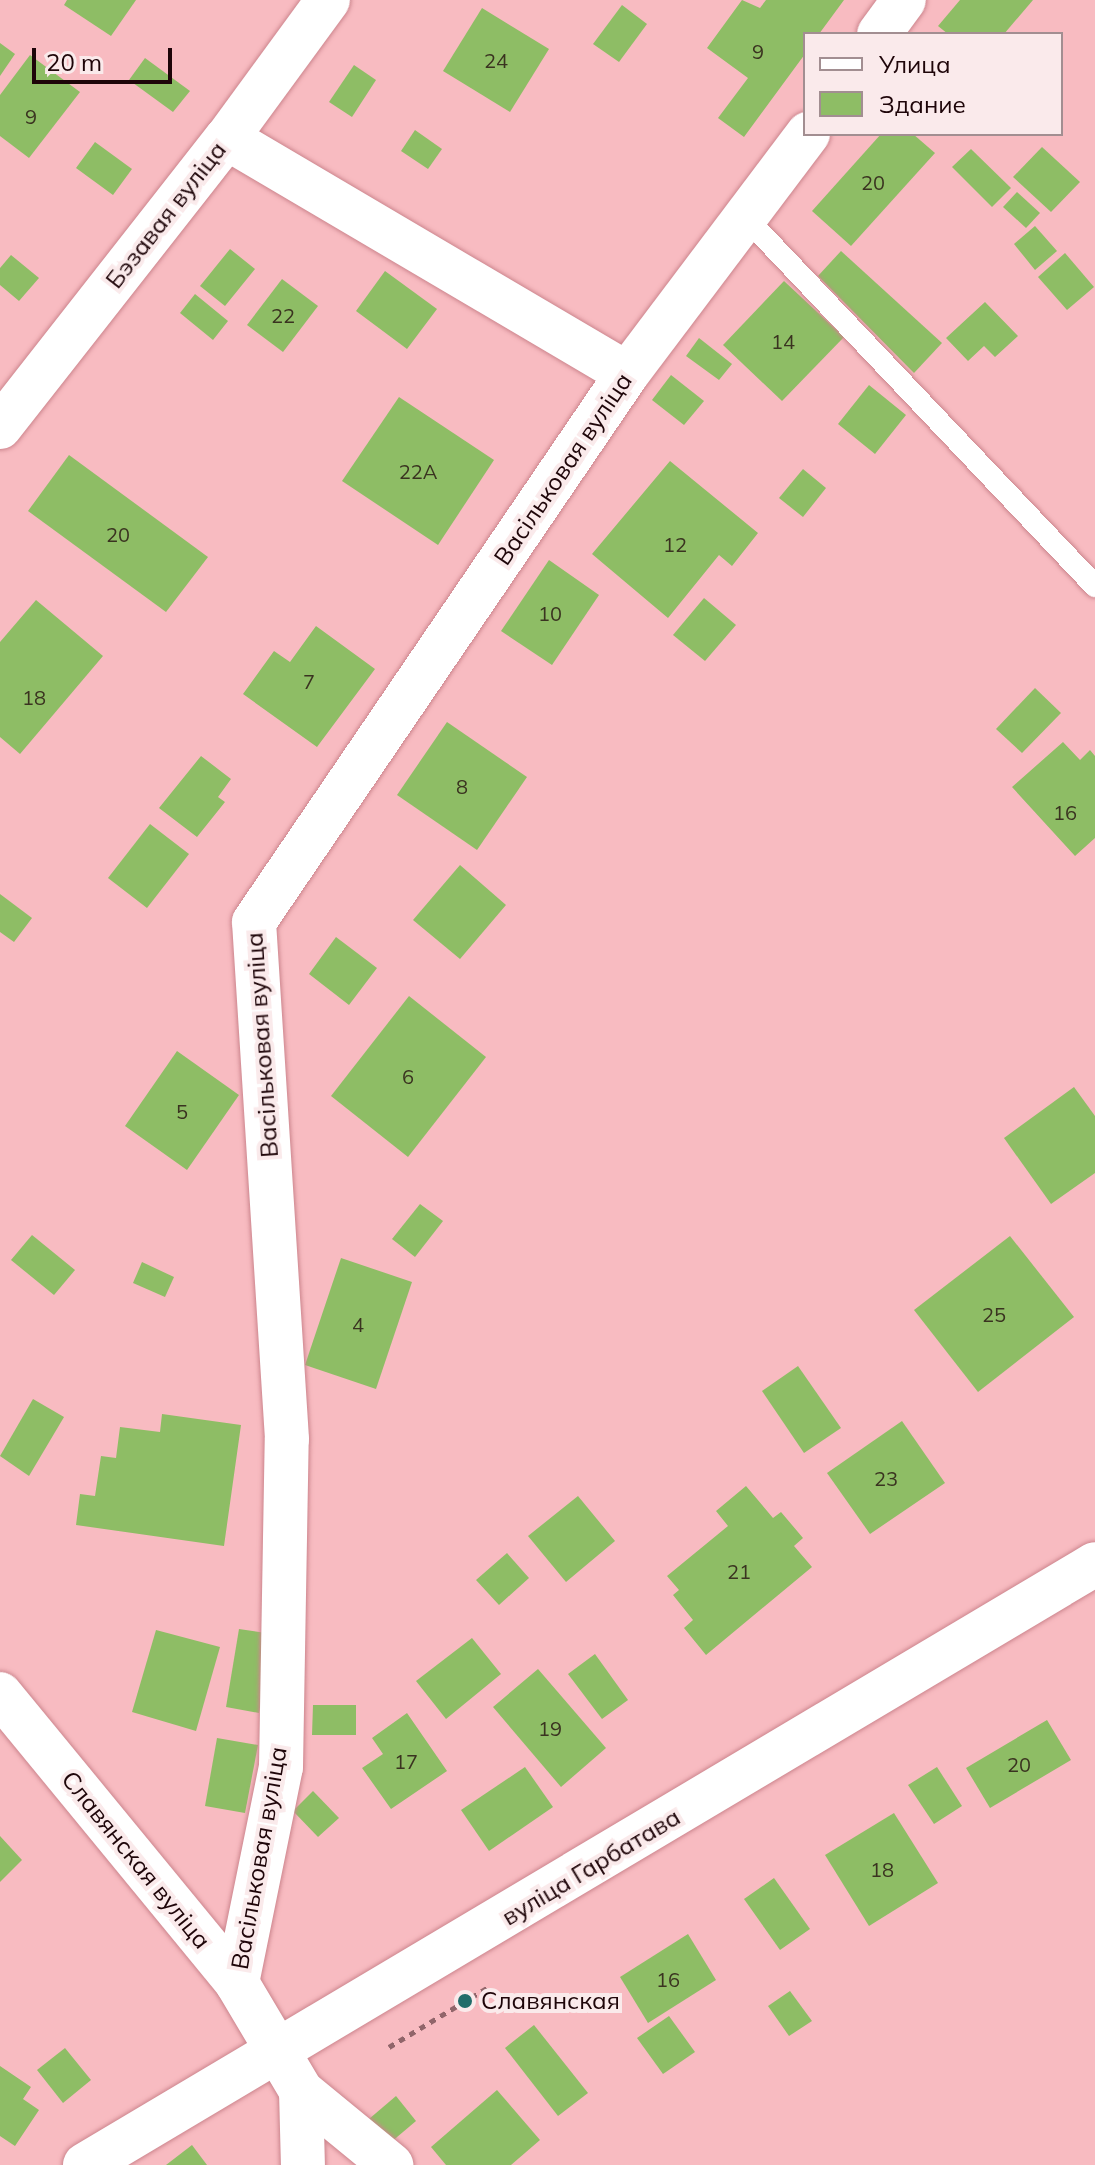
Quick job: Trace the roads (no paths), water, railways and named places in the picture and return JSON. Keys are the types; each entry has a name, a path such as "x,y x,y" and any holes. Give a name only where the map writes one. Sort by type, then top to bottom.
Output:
{"street":[{"name":"Бэзавая вуліца","path":"0,427 227,138 328,0"},
{"path":"880,32 904,0"},
{"name":"Васільковая вуліца","path":"237,1983 281,1767 287,1439 254,922 627,374 747,219 807,136"},
{"path":"227,138 627,374"},
{"name":"вуліца Гарбатава","path":"85,2165 1095,1564"},
{"name":"Славянская вуліца","path":"0,1694 237,1983 301,2091"},
{"path":"301,2091 303,2165"},
{"path":"301,2091 391,2165"}],"lane":[{"path":"747,219 1095,586"}],"place":[{"name":"Славянская","path":"465,2001"}]}
